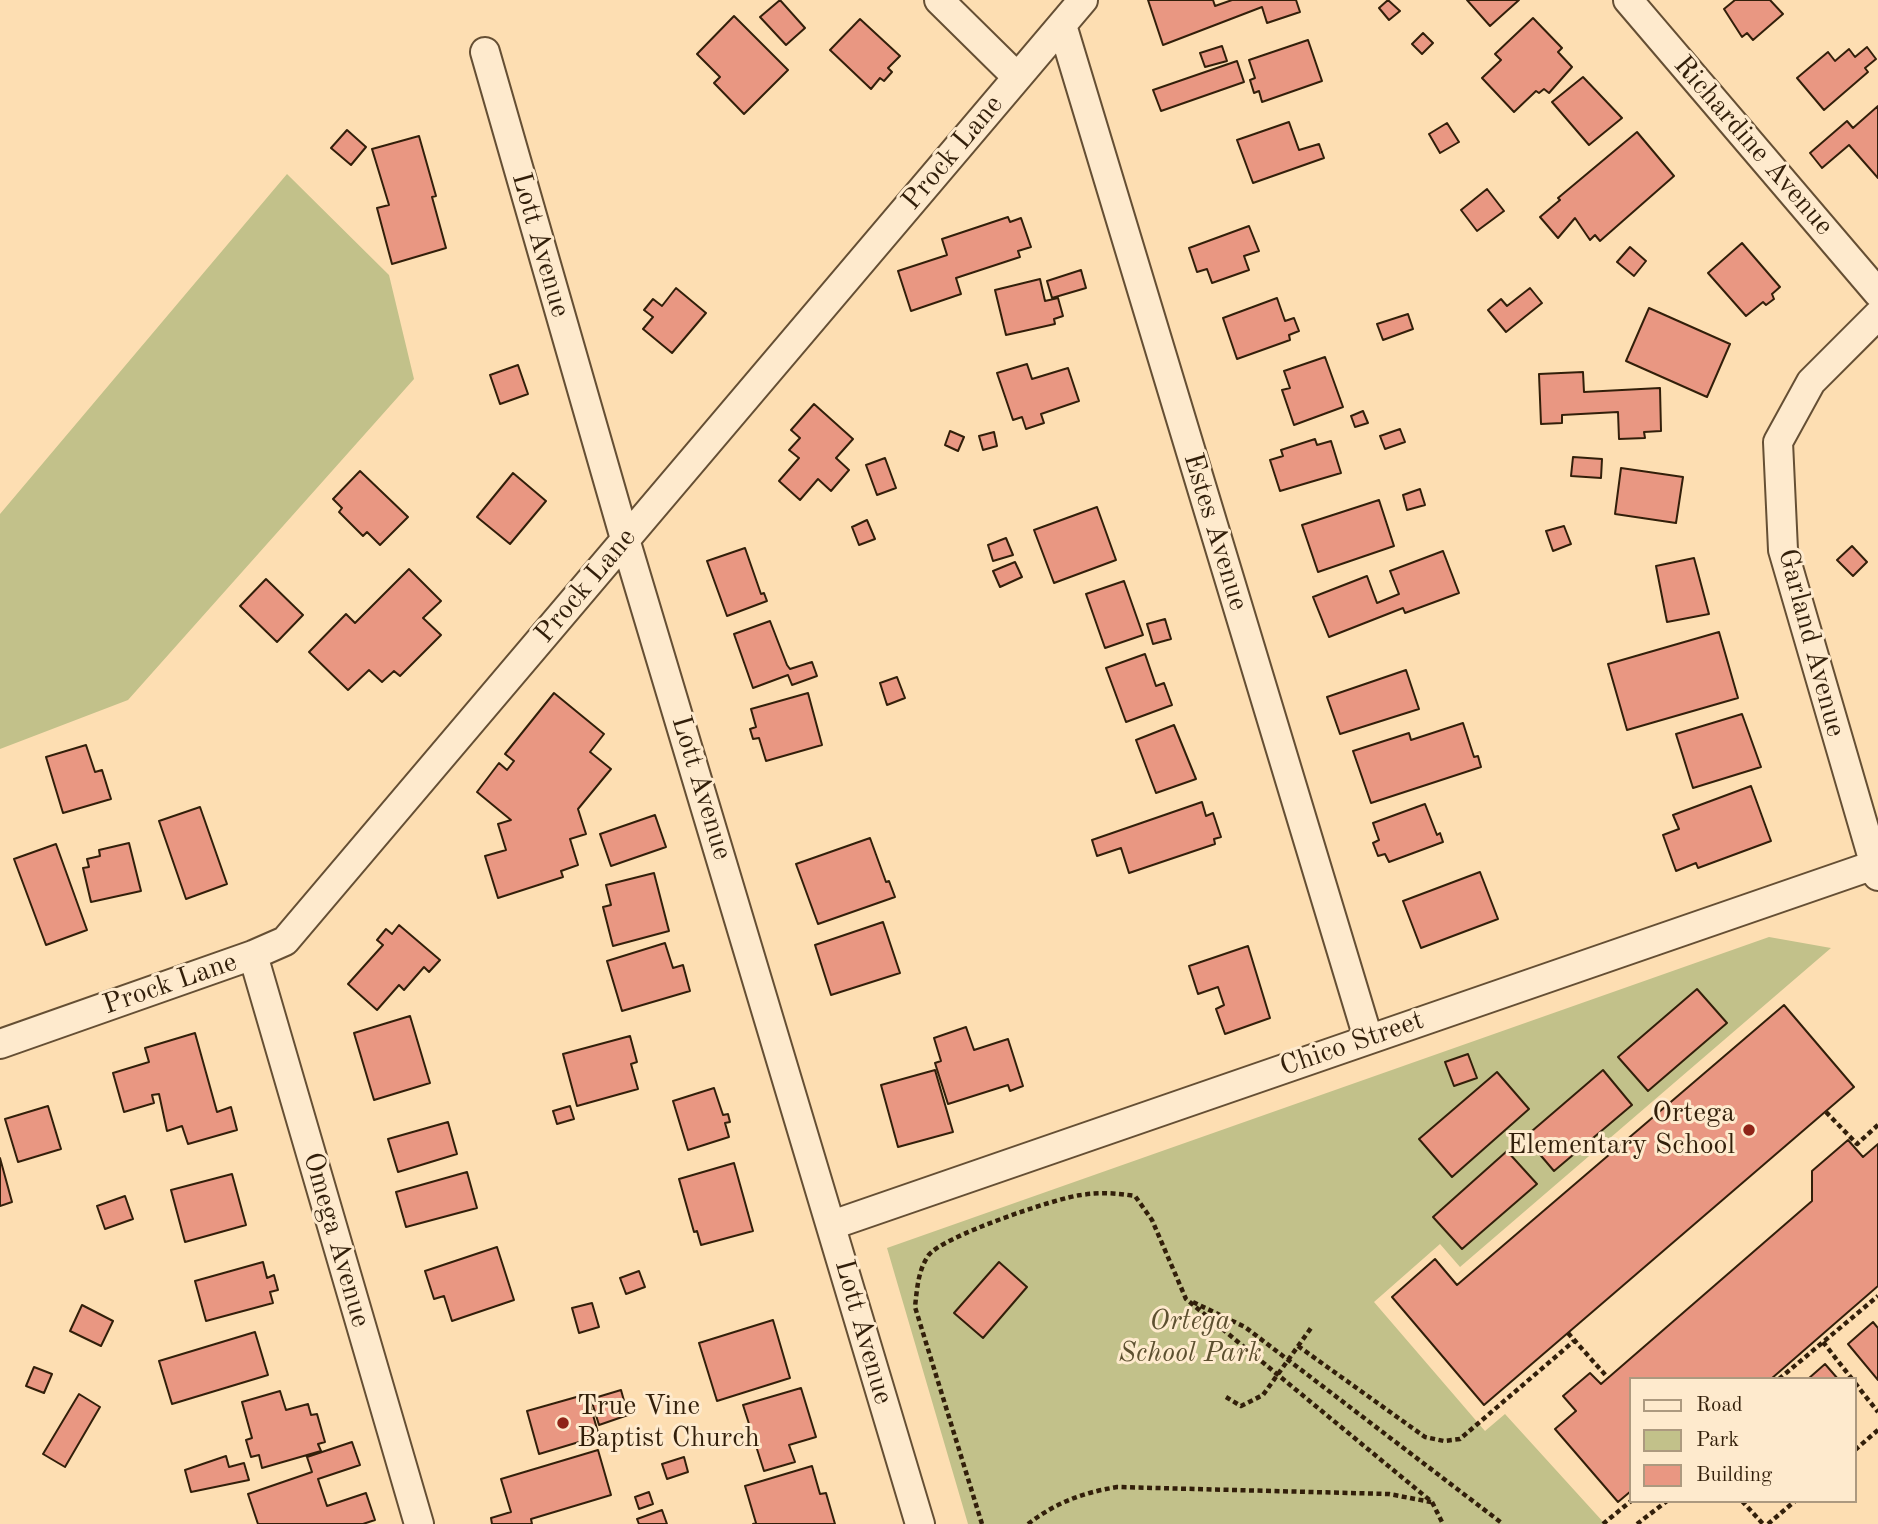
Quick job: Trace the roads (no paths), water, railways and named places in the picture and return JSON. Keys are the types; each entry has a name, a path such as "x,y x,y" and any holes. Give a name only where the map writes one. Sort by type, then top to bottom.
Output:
{"street":[{"path":"939,0 1017,77"},
{"name":"Prock Lane","path":"0,1044 253,955 285,941 1083,0"},
{"name":"Richardine Avenue","path":"1628,0 1878,293"},
{"name":"Estes Avenue","path":"1062,25 1368,1038"},
{"name":"Lott Avenue","path":"485,52 625,539 920,1524"},
{"name":"Garland Avenue","path":"1876,870 1783,550 1778,442 1811,382 1878,315"},
{"name":"Chico Street","path":"832,1225 1368,1038 1876,870"},
{"name":"Omega Avenue","path":"253,955 419,1524"}],"place":[{"name":"Ortega Elementary School","path":"1749,1130"},
{"name":"True Vine Baptist Church","path":"563,1423"}],"park label":[{"name":"Ortega School Park","path":"1190,1338"}]}
